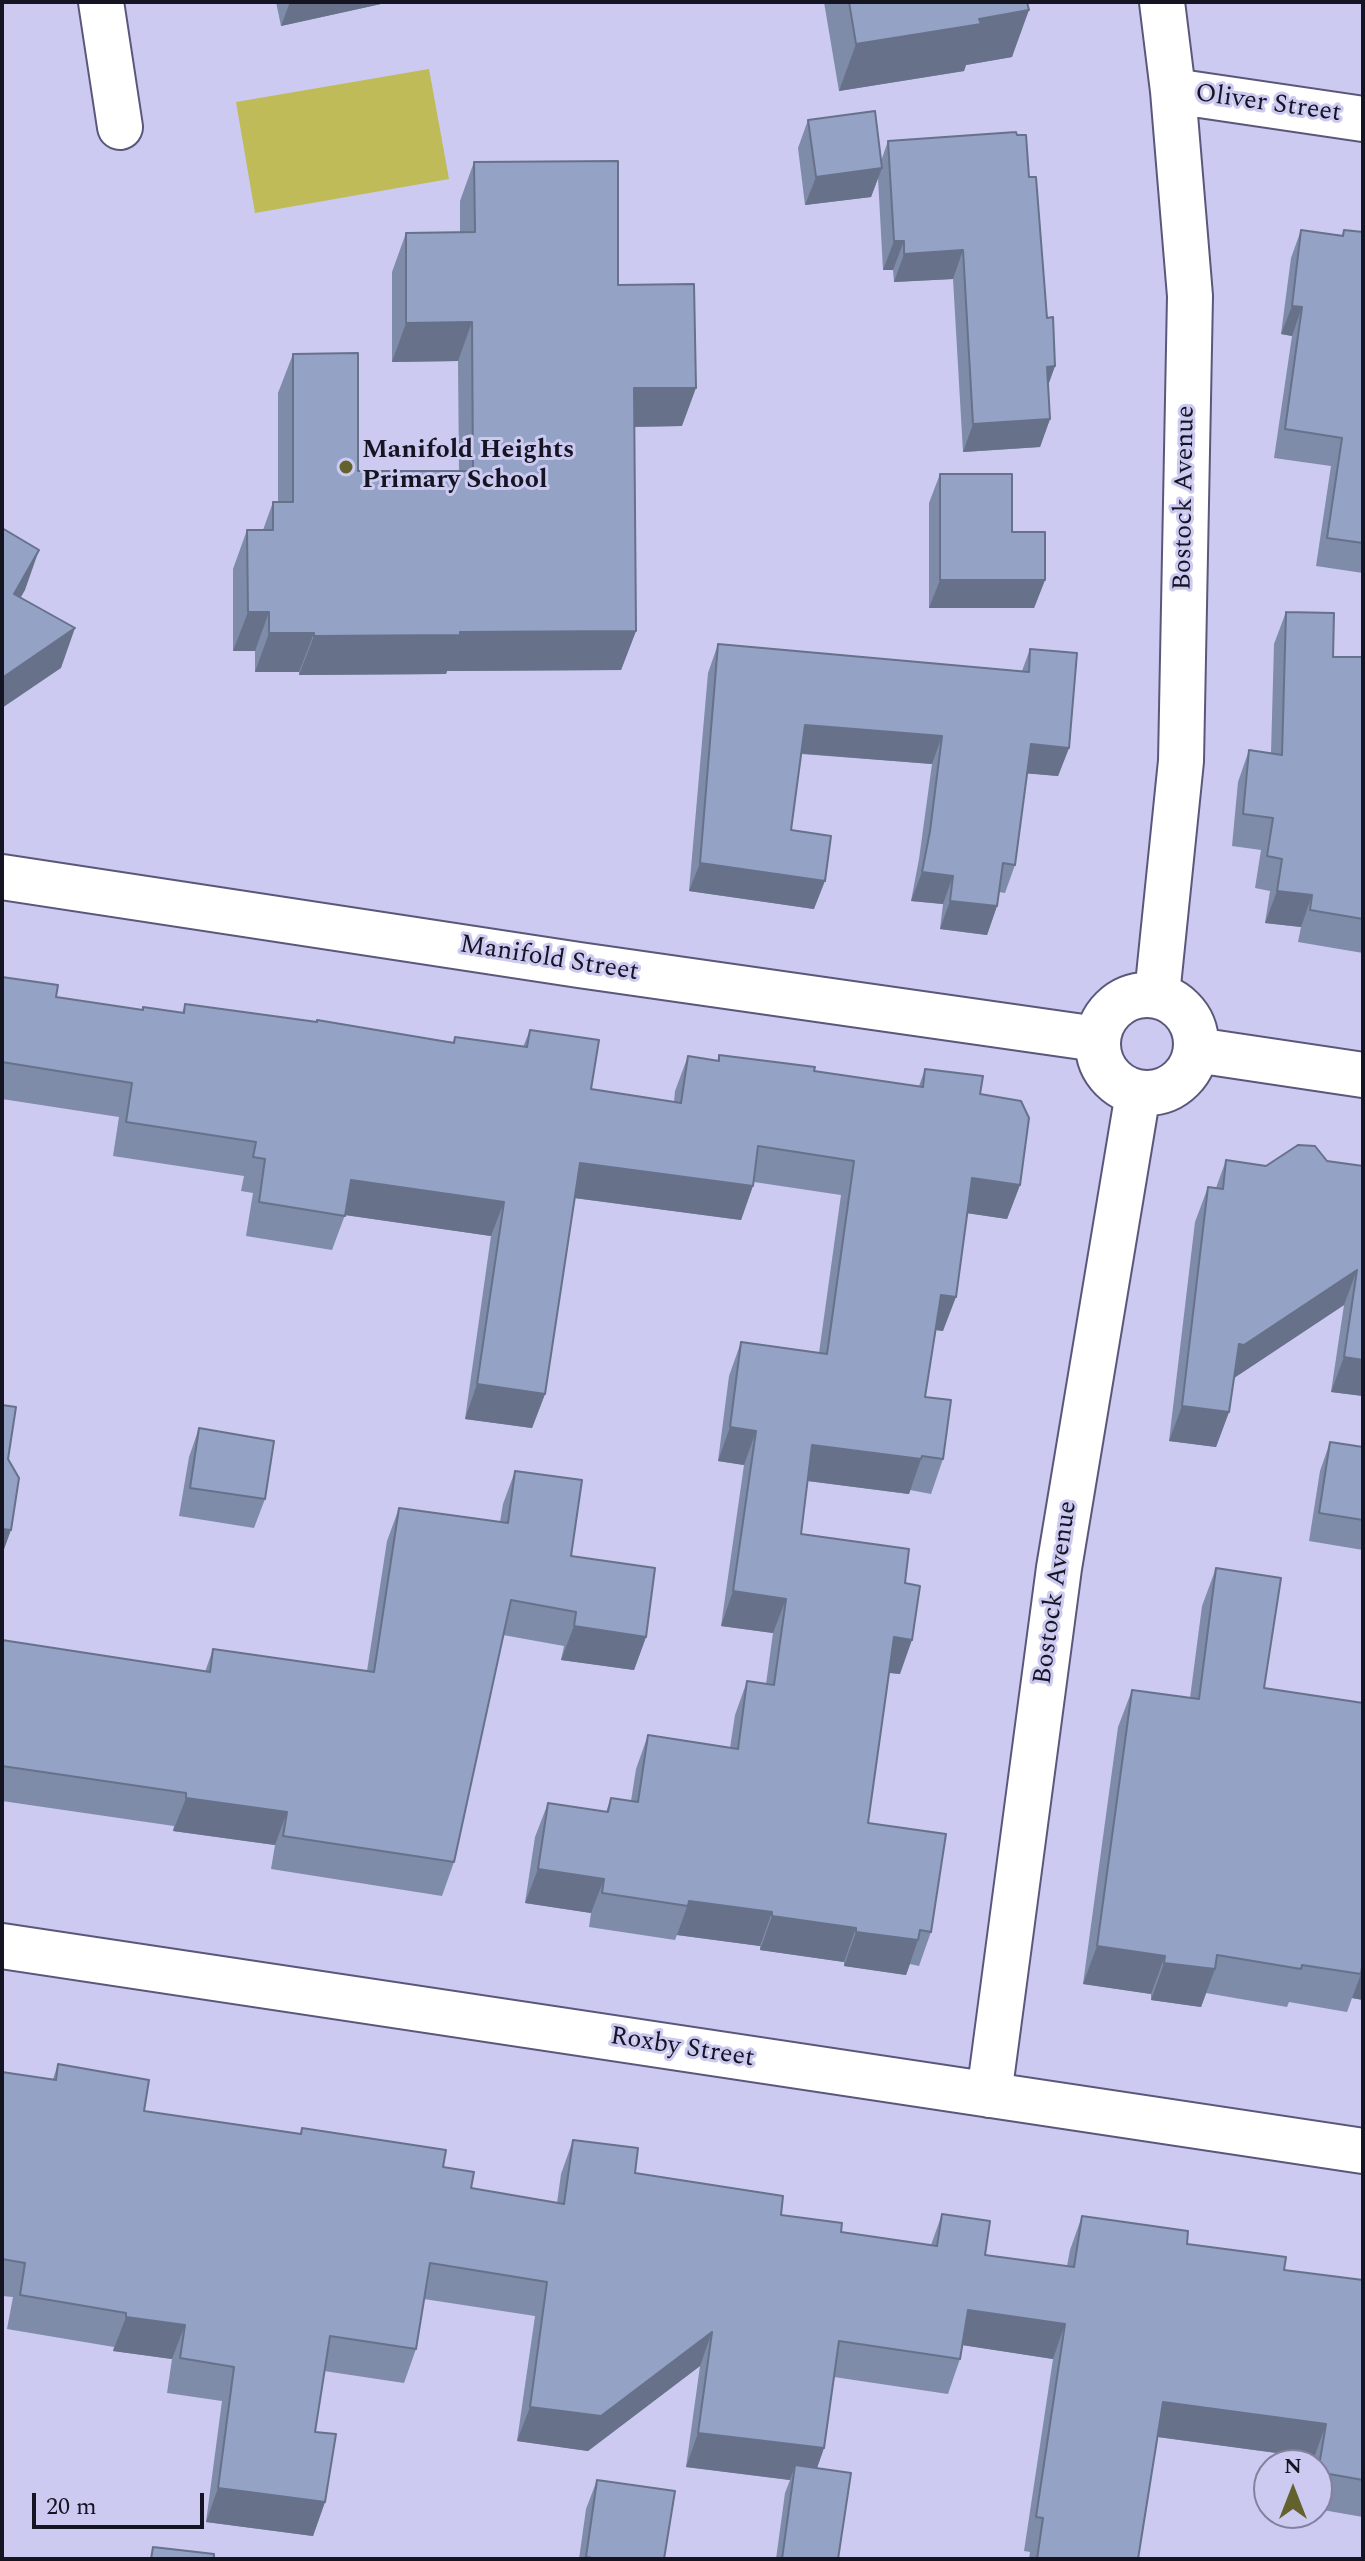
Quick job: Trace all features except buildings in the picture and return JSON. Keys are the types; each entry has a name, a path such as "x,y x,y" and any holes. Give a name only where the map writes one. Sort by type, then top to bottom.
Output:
{"street":[{"path":"101,2 120,127"},
{"name":"Bostock Avenue","path":"1157,995 1181,761 1190,296 1173,91 1162,2"},
{"name":"Oliver Street","path":"1173,91 1363,119"},
{"name":"Manifold Street","path":"2,877 579,965 1097,1039"},
{"path":"1140,994 1157,995 1183,1009 1196,1035 1196,1050 1187,1072 1169,1088 1154,1093 1138,1093 1124,1088 1103,1068 1097,1039 1101,1023 1111,1009 1140,994"},
{"path":"1196,1050 1363,1075"},
{"name":"Bostock Avenue","path":"989,2095 1059,1568 1138,1093"},
{"name":"Roxby Street","path":"2,1946 1363,2151"}],"shaded area":[{"path":"429,69 449,179 255,213 236,102"}],"place":[{"name":"Manifold Heights Primary School","path":"346,467"}]}
